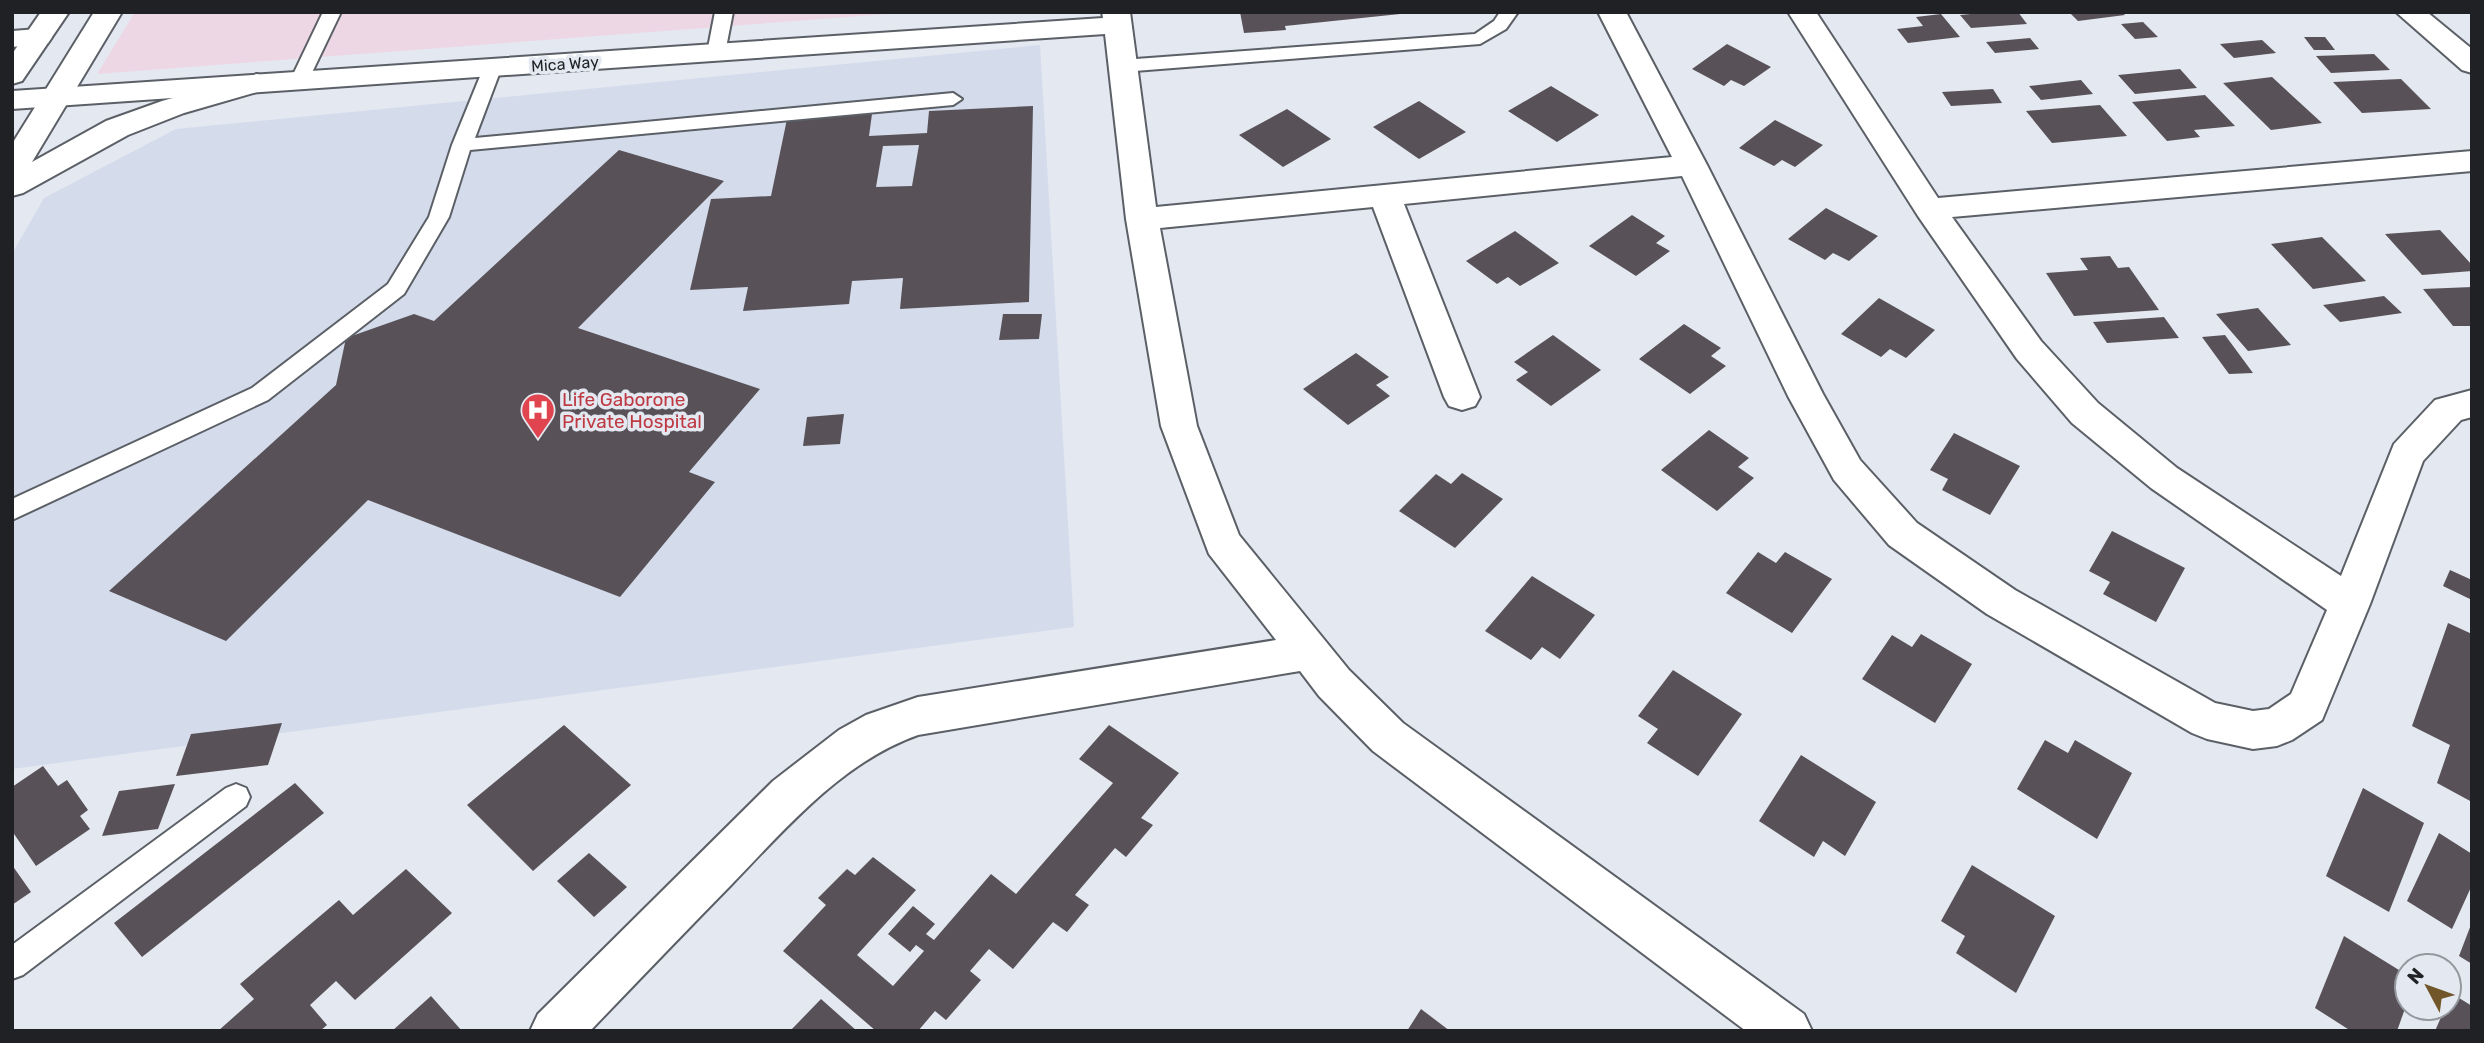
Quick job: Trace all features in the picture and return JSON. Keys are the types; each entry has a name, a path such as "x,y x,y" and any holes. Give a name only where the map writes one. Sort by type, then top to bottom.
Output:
{"street":[{"path":"12,75 25,38 55,12"},
{"path":"12,169 108,12"},
{"path":"1612,12 1846,470 1903,534 2001,603 2207,720 2253,730 2277,727 2307,707 2350,604 2407,454 2448,410 2472,403"},
{"path":"1802,12 1929,209 2029,350 2085,413 2164,478 2350,604"},
{"path":"2410,12 2472,64"},
{"path":"1116,19 1142,219 1180,426 1223,543 1334,683 1388,737 1787,1031"},
{"name":"Mica Way","path":"12,100 716,53 1116,19"},
{"path":"12,186 117,128 173,107 257,83"},
{"path":"1929,209 2472,161"},
{"path":"1142,219 1692,165"},
{"path":"1384,194 1462,397"},
{"path":"555,1031 789,795 854,744 881,729 918,716 1310,652"}],"lane":[{"path":"298,83 332,12"},
{"path":"716,53 724,12"},
{"path":"1122,66 1480,38 1500,25 1509,12"},
{"path":"12,510 260,394 396,289 439,218 462,145 492,69"},
{"path":"462,145 953,99"},
{"path":"12,964 236,797"}],"shaded area":[{"path":"135,12 914,12 97,74"},
{"name":"Life Gaborone Private Hospital","path":"1040,45 1074,627 12,769 12,254 44,198 176,129"}],"building":[{"path":"1240,12 1400,12 1400,14 1244,33"},
{"path":"2018,12 2027,24 1971,28 1960,15"},
{"path":"2069,12 2122,12 2125,15 2078,21"},
{"path":"1941,14 1960,37 1908,43 1897,29 1923,26 1916,17"},
{"path":"2143,22 2158,37 2135,39 2121,24"},
{"path":"2304,37 2325,37 2335,50 2314,50"},
{"path":"2030,38 2039,49 1995,53 1986,42"},
{"path":"2262,40 2276,53 2234,58 2220,44"},
{"path":"1727,44 1771,67 1744,86 1731,80 1724,86 1692,69"},
{"path":"2374,54 2390,70 2331,73 2316,56"},
{"path":"2180,69 2197,88 2135,94 2118,75"},
{"path":"2272,77 2322,123 2271,130 2223,83"},
{"path":"2401,79 2431,109 2362,113 2333,82"},
{"path":"2081,80 2093,94 2041,100 2029,86"},
{"path":"1551,86 1599,115 1557,142 1508,111"},
{"path":"1993,89 2002,103 1951,106 1942,92"},
{"path":"2205,95 2235,126 2194,130 2200,137 2167,141 2132,102"},
{"path":"1419,101 1466,132 1419,159 1373,127"},
{"path":"2100,105 2127,136 2052,143 2026,111"},
{"path":"1033,106 1029,302 900,309 903,278 852,281 849,304 743,311 748,287 690,290 711,199 771,196 787,119 872,114 869,136 927,133 929,111","holes":["919,145 912,186 876,187 883,146"]},
{"path":"1287,109 1331,139 1283,167 1239,135"},
{"path":"1775,120 1823,145 1795,167 1782,160 1774,166 1739,148"},
{"path":"619,150 724,181 578,328 760,389 689,472 715,482 620,597 368,500 226,641 109,591 336,385 346,338 414,314 434,321"},
{"path":"1826,208 1878,236 1849,261 1833,253 1825,260 1788,239"},
{"path":"1632,215 1665,236 1656,243 1670,251 1636,276 1589,246"},
{"path":"2440,230 2472,265 2472,271 2422,275 2385,234"},
{"path":"1515,231 1559,263 1520,286 1508,277 1497,284 1466,261"},
{"path":"2322,237 2366,281 2313,289 2271,244"},
{"path":"2110,256 2118,268 2129,267 2159,310 2074,316 2046,273 2088,270 2080,258"},
{"path":"2472,287 2472,326 2453,326 2423,289"},
{"path":"2384,296 2402,313 2340,322 2323,305"},
{"path":"1879,298 1935,330 1906,358 1890,349 1881,357 1841,334"},
{"path":"2258,308 2291,345 2248,351 2216,314"},
{"path":"1003,314 1042,314 1039,339 999,340"},
{"path":"2164,317 2179,338 2107,343 2093,322"},
{"path":"1684,324 1721,348 1711,356 1726,366 1690,394 1639,359"},
{"path":"1553,335 1601,370 1551,406 1516,380 1528,372 1514,362"},
{"path":"2225,335 2253,373 2229,374 2202,337"},
{"path":"1356,353 1389,377 1376,385 1390,396 1348,425 1303,389"},
{"path":"844,414 840,444 803,446 807,417"},
{"path":"1709,430 1749,458 1738,467 1754,478 1717,511 1661,470"},
{"path":"1954,433 2020,466 1990,515 1942,490 1948,479 1930,470"},
{"path":"1462,473 1503,499 1455,548 1399,511 1436,474 1451,484"},
{"path":"2112,531 2185,568 2156,622 2103,594 2110,582 2089,571"},
{"path":"1758,552 1776,563 1785,552 1832,579 1792,633 1726,593"},
{"path":"2450,570 2472,580 2472,600 2443,586"},
{"path":"1532,576 1595,615 1560,659 1542,647 1531,660 1485,631"},
{"path":"2448,623 2472,634 2472,802 2437,783 2450,745 2412,726"},
{"path":"1921,634 1972,664 1935,723 1862,679 1892,635 1912,647"},
{"path":"1673,670 1742,714 1698,776 1647,743 1658,729 1638,716"},
{"path":"282,723 268,765 176,776 191,734"},
{"path":"564,725 631,785 533,871 467,805"},
{"path":"1109,725 1179,773 1141,818 1153,825 1126,857 1115,848 1075,895 1089,905 1067,932 1053,922 1013,969 989,949 970,971 981,980 946,1020 935,1011 918,1031 876,1031 783,951 826,905 818,898 847,869 855,875 873,857 916,890 857,955 893,986 924,951 916,945 910,952 888,934 913,906 935,924 926,934 934,940 991,874 1016,894 1113,783 1079,759"},
{"path":"2045,740 2068,753 2075,740 2132,773 2097,839 2017,789"},
{"path":"1801,755 1876,802 1845,856 1823,841 1814,857 1759,821"},
{"path":"43,766 58,786 67,780 88,810 80,816 90,829 36,866 12,831 12,787"},
{"path":"295,783 324,813 142,957 114,923"},
{"path":"175,784 158,829 102,836 119,791"},
{"path":"2363,788 2424,823 2389,912 2326,876"},
{"path":"2439,833 2472,854 2472,885 2452,929 2407,901"},
{"path":"589,853 627,887 594,917 557,881"},
{"path":"12,865 31,892 12,905"},
{"path":"1972,865 2055,916 2016,993 1956,953 1965,936 1941,921"},
{"path":"406,869 452,913 355,1000 336,981 310,1005 327,1025 320,1031 218,1031 254,999 240,984 339,900 353,915"},
{"path":"2472,922 2472,964 2463,958 2463,952 2461,952"},
{"path":"2344,936 2393,966 2393,1022 2400,1022 2397,1031 2351,1031 2315,1008"},
{"path":"431,996 462,1031 392,1031"},
{"path":"821,999 857,1031 790,1031"},
{"path":"2463,1000 2472,1006 2472,1031 2435,1031 2439,1022 2463,1022"},
{"path":"1421,1009 1450,1031 1407,1031"}],"place":[{"name":"Life Gaborone Private Hospital","path":"538,440"}]}
